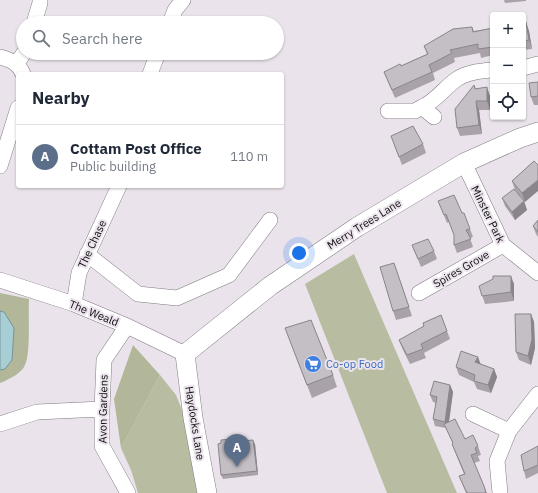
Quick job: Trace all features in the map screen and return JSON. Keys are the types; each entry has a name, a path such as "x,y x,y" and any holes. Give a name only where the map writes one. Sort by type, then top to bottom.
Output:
{"street":[{"path":"36,16 40,0"},
{"path":"173,16 175,10 183,0"},
{"path":"0,57 21,64"},
{"path":"151,72 155,60"},
{"path":"526,67 538,64"},
{"path":"388,111 415,110 429,104 457,79 472,72 490,70"},
{"path":"422,107 434,117"},
{"path":"0,163 16,114"},
{"name":"Merry Trees Lane","path":"185,354 270,286 357,227 464,163 520,138 538,132"},
{"name":"Minster Park","path":"464,163 503,246 538,273"},
{"name":"The Chase","path":"74,304 79,273 118,188"},
{"path":"87,254 138,294 178,298 229,275 270,220"},
{"name":"Spires Grove","path":"419,293 503,246"},
{"name":"The Weald","path":"0,280 74,304 127,326 185,354"},
{"name":"Avon Gardens","path":"127,326 104,360 102,446 128,493"},
{"name":"Haydocks Lane","path":"185,354 193,418 207,493"},
{"path":"500,493 497,461 509,431 538,394"},
{"path":"0,424 37,412 102,410"},
{"path":"473,414 509,431"}],"green space":[{"path":"354,254 457,493 387,493 305,284"},
{"path":"0,293 29,299 29,343 27,360 23,368 11,378 0,383 0,370 5,369 4,312 0,311"},
{"path":"133,345 160,375 121,448 114,399"},
{"path":"160,375 176,395 186,420 200,493 138,493 131,470 121,448"}],"water":[{"path":"0,311 4,312 14,328 12,360 5,369 0,370"}],"building":[{"path":"526,22 529,40 526,40"},
{"path":"472,27 473,32 490,29 490,47 478,49 478,44 450,50 452,53 429,65 432,72 392,90 384,72 400,64 401,66 428,54 424,46 453,29"},
{"path":"538,82 538,96 531,97 529,83"},
{"path":"474,85 475,89 487,87 487,101 476,101 479,125 457,128 455,109"},
{"path":"413,126 423,144 399,157 391,136"},
{"path":"534,161 538,165 538,180 522,193 512,181"},
{"path":"514,189 524,201 512,212 502,198"},
{"path":"454,195 462,213 464,213 470,229 466,230 471,239 454,245 454,235 446,214 444,215 438,201"},
{"path":"538,220 538,232 533,226"},
{"path":"428,239 434,251 418,259 412,245"},
{"path":"394,263 409,307 393,311 380,267"},
{"path":"493,276 511,276 511,292 482,296 479,286 493,279"},
{"path":"515,314 531,314 532,339 528,356 516,352"},
{"path":"441,315 447,331 421,344 423,349 407,355 399,340 424,326 423,323"},
{"name":"Co-op Food","path":"311,320 333,375 307,385 285,328"},
{"path":"461,351 478,357 475,362 494,369 488,385 474,381 475,375 456,367"},
{"path":"434,381 450,385 445,422 433,419 437,397 430,395"},
{"path":"455,419 465,439 473,435 478,446 475,448 477,453 471,455 486,493 467,493 459,476 465,474 444,424"},
{"path":"232,439 233,442 253,440 257,471 221,475 218,444 221,443 221,440"},
{"path":"538,446 538,465 524,471 521,455"}],"place":[{"name":"Co-op Food","path":"313,364"},
{"name":"Cottam Post Office","path":"237,467"}]}
